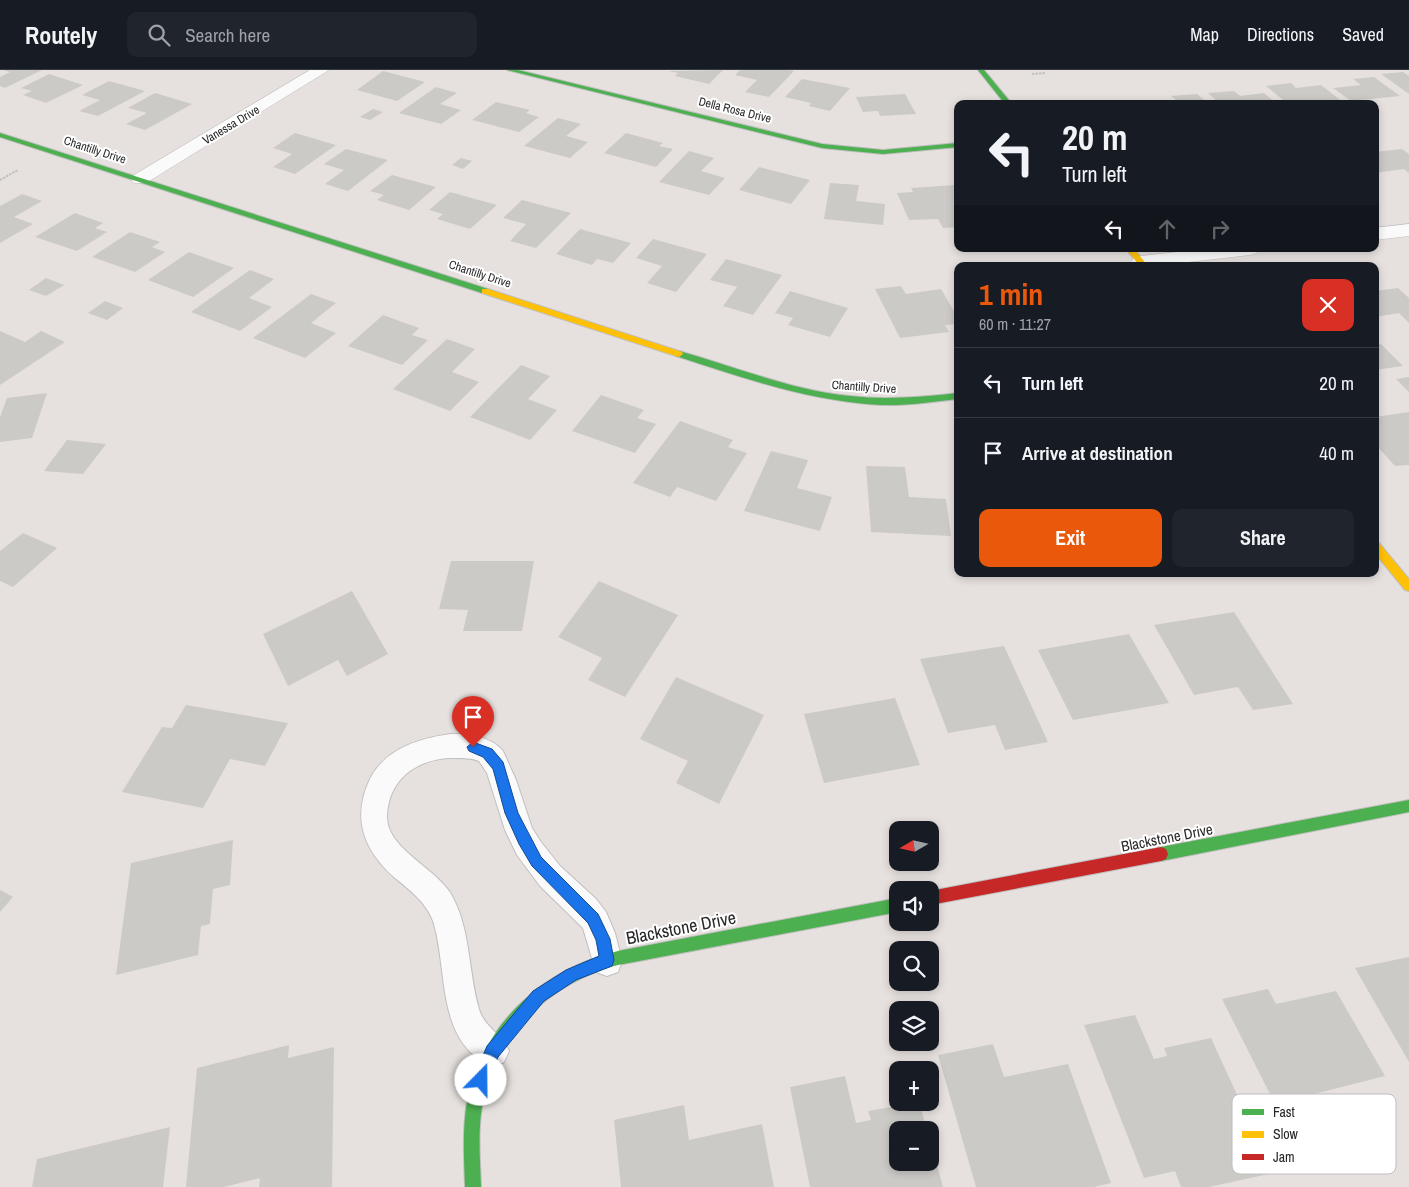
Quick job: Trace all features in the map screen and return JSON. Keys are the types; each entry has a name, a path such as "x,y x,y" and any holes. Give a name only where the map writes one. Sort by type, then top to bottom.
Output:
{"street":[{"name":"Vanessa Drive","path":"140,179 321,70"},
{"name":"Della Rosa Drive","path":"510,70 822,146 865,152 883,152 954,145"},
{"path":"981,70 1006,100"},
{"name":"Chantilly Drive","path":"0,135 789,389 836,400 887,405 954,397"},
{"path":"1379,234 1409,230"},
{"path":"1138,259 1216,252"},
{"path":"1379,551 1409,587"},
{"name":"Blackstone Drive","path":"939,896 1409,806"},
{"name":"Blackstone Drive","path":"473,1187 472,1143 476,1094 492,1052 538,996 571,975 607,960 889,907"}],"lane":[{"path":"492,1052 475,1036 467,1016 462,996 454,940 443,908 424,882 397,861 377,837 373,815 376,795 386,774 402,759 426,749 443,747 473,747 487,753 498,766 512,813 523,840 537,862 593,918 603,939 607,960"}],"path":[{"path":"1032,74 1045,73"}],"building":[{"path":"3,70 42,70 5,88 0,86 0,77 10,72"},
{"path":"723,70 709,84 675,76 678,73 668,71"},
{"path":"740,70 794,71 769,97 745,92 757,80 735,75"},
{"path":"383,71 425,82 397,101 357,90"},
{"path":"1403,72 1409,76 1409,94 1381,74"},
{"path":"49,74 83,85 46,103 23,95 32,91 21,88"},
{"path":"1374,77 1400,96 1350,100 1333,88 1361,85 1353,79"},
{"path":"802,79 850,88 830,111 809,106 811,103 785,97"},
{"path":"109,81 145,91 98,116 79,111 100,100 82,95"},
{"path":"1291,83 1296,88 1321,85 1340,100 1283,100 1266,86"},
{"path":"436,87 457,93 440,104 461,110 441,124 399,113"},
{"path":"1234,91 1240,96 1264,93 1272,100 1216,100 1208,93"},
{"path":"155,93 192,104 145,130 126,124 147,113 128,108"},
{"path":"905,94 916,114 880,116 878,111 863,112 856,97"},
{"path":"1197,94 1204,100 1176,100 1171,96"},
{"path":"496,102 530,110 526,113 539,117 519,132 472,120"},
{"path":"373,109 383,112 370,120 360,117"},
{"path":"558,118 581,124 566,136 588,142 570,158 524,146"},
{"path":"295,133 336,145 295,174 273,167 292,154 273,148"},
{"path":"626,133 663,143 659,146 673,149 656,167 604,153"},
{"path":"346,149 388,160 348,191 325,184 344,170 324,164"},
{"path":"1402,149 1409,154 1409,173 1404,169 1379,172 1379,152"},
{"path":"689,151 714,158 701,171 725,178 709,195 659,182"},
{"path":"461,158 472,161 463,169 452,165"},
{"path":"759,167 810,180 791,204 739,190"},
{"path":"392,175 436,187 409,210 377,200 384,195 370,191"},
{"path":"830,183 859,185 856,201 885,204 883,225 824,219"},
{"path":"954,185 954,227 943,228 938,219 909,220 897,193 913,192 911,188"},
{"path":"450,192 497,205 470,229 437,219 443,214 429,210"},
{"path":"22,194 42,201 14,217 33,224 0,243 0,206"},
{"path":"522,200 571,213 536,248 510,241 526,224 503,218"},
{"path":"75,213 103,223 95,228 107,232 77,251 35,237"},
{"path":"580,229 631,243 613,263 597,259 592,265 556,254"},
{"path":"130,232 160,242 152,247 165,252 135,272 92,257"},
{"path":"653,239 707,254 676,292 647,283 662,266 636,258"},
{"path":"189,252 234,268 193,297 148,280"},
{"path":"726,259 782,275 753,315 723,306 737,287 710,280"},
{"path":"250,270 274,279 249,298 272,307 240,331 191,312"},
{"path":"46,278 64,285 46,296 29,290"},
{"path":"901,286 906,294 941,289 954,311 954,324 945,325 949,332 900,338 875,289"},
{"path":"1398,288 1409,298 1409,323 1399,313 1379,316 1379,290"},
{"path":"790,291 848,308 830,337 788,325 793,318 775,313"},
{"path":"311,294 336,303 311,323 336,333 305,358 253,338"},
{"path":"105,301 123,308 107,320 88,313"},
{"path":"383,315 419,328 412,335 428,340 402,365 348,346"},
{"path":"0,331 25,342 41,331 65,342 0,385"},
{"path":"447,339 475,349 452,372 479,382 450,411 393,389"},
{"path":"1379,344 1381,344 1403,366 1379,369"},
{"path":"521,365 550,376 528,399 557,410 530,440 470,417"},
{"path":"1409,377 1409,392 1396,379"},
{"path":"47,393 32,438 0,442 0,417 7,398"},
{"path":"601,395 644,410 637,418 656,424 635,453 572,431"},
{"path":"1409,412 1409,465 1395,466 1379,448 1379,416"},
{"path":"680,421 733,440 728,447 747,453 716,501 677,487 670,497 633,483"},
{"path":"67,440 106,444 83,474 44,471"},
{"path":"771,451 808,460 797,488 832,497 820,531 744,511"},
{"path":"866,466 905,467 909,497 946,499 951,536 871,532"},
{"path":"23,533 57,548 13,587 0,581 0,551"},
{"path":"451,561 534,561 522,631 463,631 468,610 439,609"},
{"path":"599,581 678,615 625,697 588,680 602,658 558,637"},
{"path":"352,591 388,654 347,676 338,660 288,686 263,634"},
{"path":"1234,612 1293,704 1253,710 1238,687 1194,695 1154,625"},
{"path":"1129,634 1169,703 1073,720 1038,650"},
{"path":"1004,646 1048,742 1005,750 995,725 948,733 920,659"},
{"path":"676,677 764,715 719,804 676,783 688,761 640,739"},
{"path":"895,698 920,765 824,783 804,714"},
{"path":"186,705 288,723 265,766 230,759 203,808 122,792 162,727 172,728"},
{"path":"233,840 230,885 213,889 210,924 201,926 198,955 116,975 131,863"},
{"path":"0,890 13,897 0,912"},
{"path":"1409,957 1409,1062 1355,968"},
{"path":"1268,989 1276,1004 1336,991 1385,1076 1314,1094 1270,1094 1222,999"},
{"path":"1135,1015 1154,1059 1167,1056 1164,1048 1211,1038 1237,1094 1232,1094 1232,1174 1268,1174 1209,1187 1181,1187 1175,1171 1144,1178 1084,1025"},
{"path":"993,1044 1004,1077 1068,1064 1111,1183 1094,1187 976,1187 938,1055"},
{"path":"289,1045 288,1058 334,1047 332,1187 259,1187 260,1178 224,1187 186,1187 197,1068"},
{"path":"845,1076 856,1123 871,1120 868,1111 889,1107 889,1111 922,1111 924,1121 889,1121 889,1171 939,1171 943,1187 810,1187 790,1087"},
{"path":"684,1105 689,1140 762,1124 774,1187 621,1187 614,1120"},
{"path":"170,1127 163,1187 32,1187 37,1159"}],"traffic: fast":[{"path":"510,70 822,146 883,152 954,145"},
{"path":"981,70 1006,100"},
{"path":"0,135 485,291"},
{"path":"679,354 750,377 816,394 883,402 919,401 954,397"},
{"path":"1161,854 1409,806"},
{"path":"473,1187 473,1119 476,1096 483,1073 493,1050 506,1030 541,994 562,980 584,969 618,958 889,907"}],"traffic: slow":[{"path":"1132,252 1141,262"},
{"path":"485,291 679,354"},
{"path":"1379,551 1409,587"}],"traffic: jam":[{"path":"939,896 1161,854"}],"route":[{"path":"473,747 487,753 498,766 512,813 523,840 537,862 593,918 603,939 607,960 571,975 538,996 492,1052 481,1080"}]}
